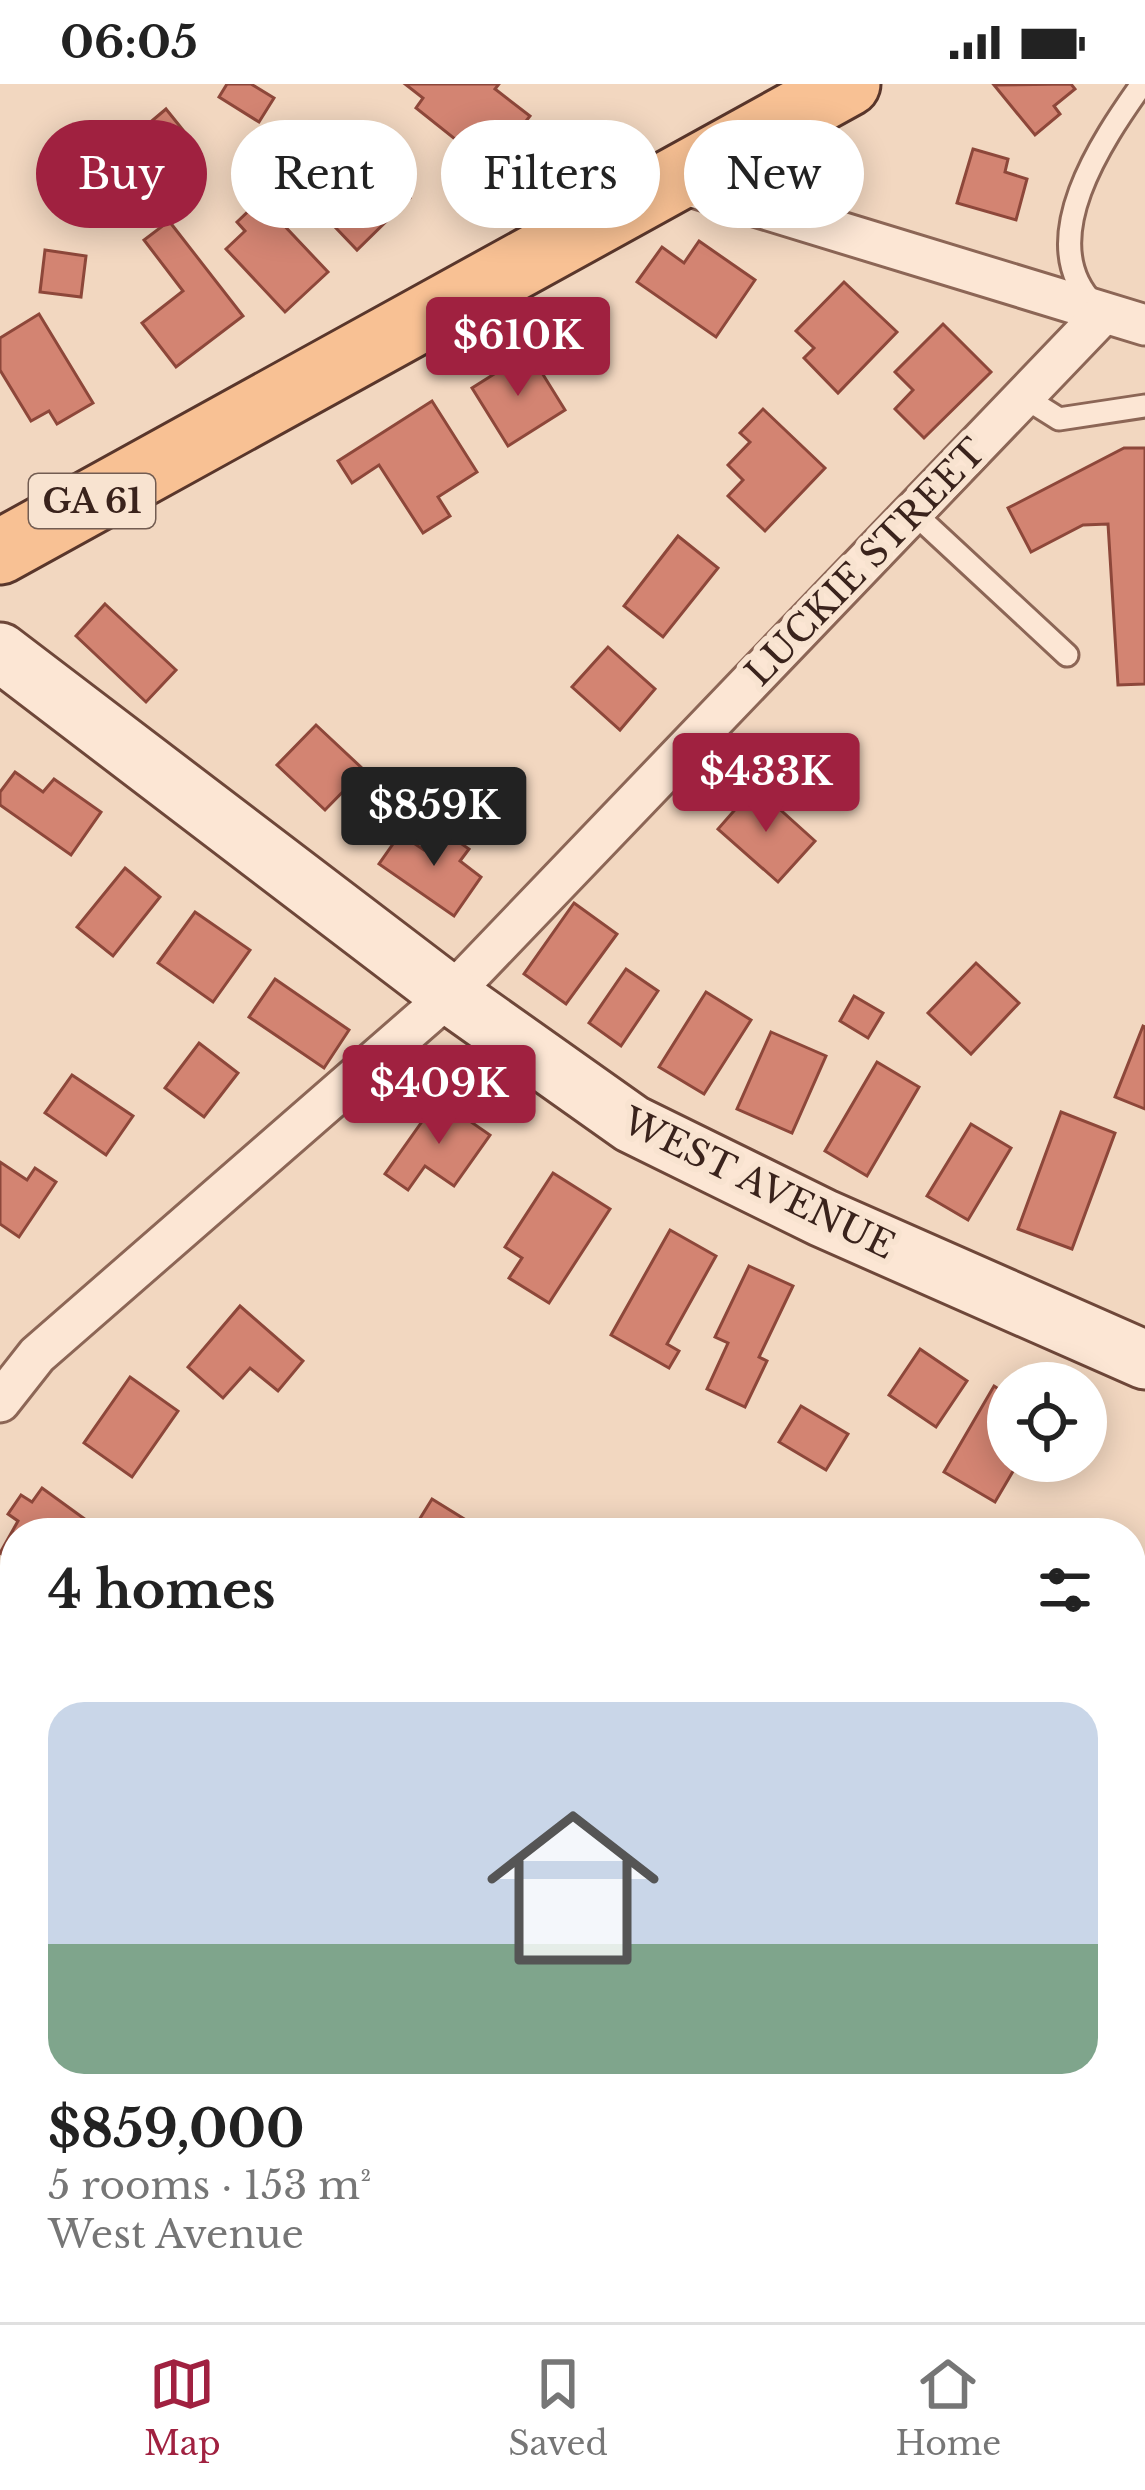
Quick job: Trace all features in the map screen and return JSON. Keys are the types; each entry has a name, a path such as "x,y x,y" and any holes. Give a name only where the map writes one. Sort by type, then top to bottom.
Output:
{"main road":[{"name":"GA 61","path":"0,552 848,84"}],"street":[{"path":"670,180 1145,325"},
{"name":"LUCKIE STREET","path":"0,1402 37,1355 450,995 1103,314"},
{"name":"WEST AVENUE","path":"0,652 572,1086 694,1159 1145,1360"}],"lane":[{"path":"1103,314 1086,296 1070,264 1075,208 1108,132 1142,84"},
{"path":"1024,397 1059,418 1145,406"},
{"path":"913,512 1066,656"}],"building":[{"path":"227,84 251,84 274,98 256,120 219,97"},
{"path":"405,84 499,84 495,89 530,116 527,120 441,120 441,128 416,108 423,98"},
{"path":"1071,84 1075,89 1054,106 1060,114 1035,135 994,85"},
{"path":"166,109 175,120 153,120"},
{"path":"973,149 1008,159 1005,172 1027,179 1016,220 957,203"},
{"path":"160,228 174,228 243,316 176,367 142,323 183,291 144,240"},
{"path":"242,228 286,228 328,272 285,312 226,249 245,231"},
{"path":"336,228 379,228 357,250"},
{"path":"699,241 755,280 716,337 637,282 662,247 684,263"},
{"path":"45,250 86,256 81,297 40,292"},
{"path":"844,282 897,332 838,393 804,358 814,348 796,331"},
{"path":"39,314 93,403 57,424 49,411 31,421 0,370 0,338"},
{"path":"943,324 991,372 924,438 895,409 913,390 895,372"},
{"path":"529,352 565,410 508,446 472,388"},
{"path":"432,401 477,472 438,497 450,516 423,533 379,465 352,483 338,461"},
{"path":"763,409 825,468 765,531 728,496 743,480 728,465 750,442 740,433"},
{"path":"1124,448 1145,448 1145,684 1118,685 1108,524 1083,525 1031,552 1008,508"},
{"path":"678,536 718,568 663,637 624,606"},
{"path":"105,604 176,670 146,702 76,636"},
{"path":"608,647 655,689 620,730 572,687"},
{"path":"316,725 364,770 325,810 277,765"},
{"path":"15,772 43,792 54,779 101,812 71,855 0,805 0,792"},
{"path":"755,787 815,841 778,882 718,829"},
{"path":"439,828 469,849 460,861 481,877 454,916 379,864 400,834 424,850"},
{"path":"125,868 160,897 113,956 77,927"},
{"path":"574,903 617,934 566,1004 524,974"},
{"path":"195,912 250,950 213,1002 158,963"},
{"path":"976,963 1019,1003 971,1054 928,1013"},
{"path":"626,969 658,991 621,1046 589,1023"},
{"path":"275,979 349,1030 324,1068 249,1017"},
{"path":"706,992 751,1020 704,1094 659,1067"},
{"path":"854,996 883,1013 868,1038 840,1021"},
{"path":"1145,1027 1145,1109 1115,1097"},
{"path":"771,1032 826,1056 792,1133 737,1109"},
{"path":"199,1043 238,1073 204,1117 165,1088"},
{"path":"877,1062 919,1087 867,1176 825,1151"},
{"path":"72,1075 133,1116 106,1155 45,1113"},
{"path":"438,1099 490,1135 454,1186 425,1166 408,1190 385,1174"},
{"path":"1061,1112 1115,1133 1072,1249 1018,1229"},
{"path":"971,1124 1011,1148 968,1220 927,1196"},
{"path":"0,1162 27,1180 35,1168 56,1182 19,1237 0,1224"},
{"path":"553,1173 610,1209 549,1303 509,1278 522,1258 505,1247"},
{"path":"670,1230 716,1256 667,1344 679,1351 669,1368 611,1335"},
{"path":"749,1266 793,1286 759,1357 767,1361 745,1407 707,1389 728,1343 715,1337"},
{"path":"240,1306 303,1361 278,1391 250,1368 223,1398 188,1367"},
{"path":"920,1349 967,1381 936,1427 889,1395"},
{"path":"130,1377 178,1411 132,1477 84,1443"},
{"path":"987,1398 987,1482 1007,1482 995,1502 944,1472"},
{"path":"801,1406 848,1434 826,1470 779,1442"},
{"path":"42,1488 83,1518 14,1518 8,1514 21,1495 32,1502"},
{"path":"432,1499 463,1518 420,1518"}]}
